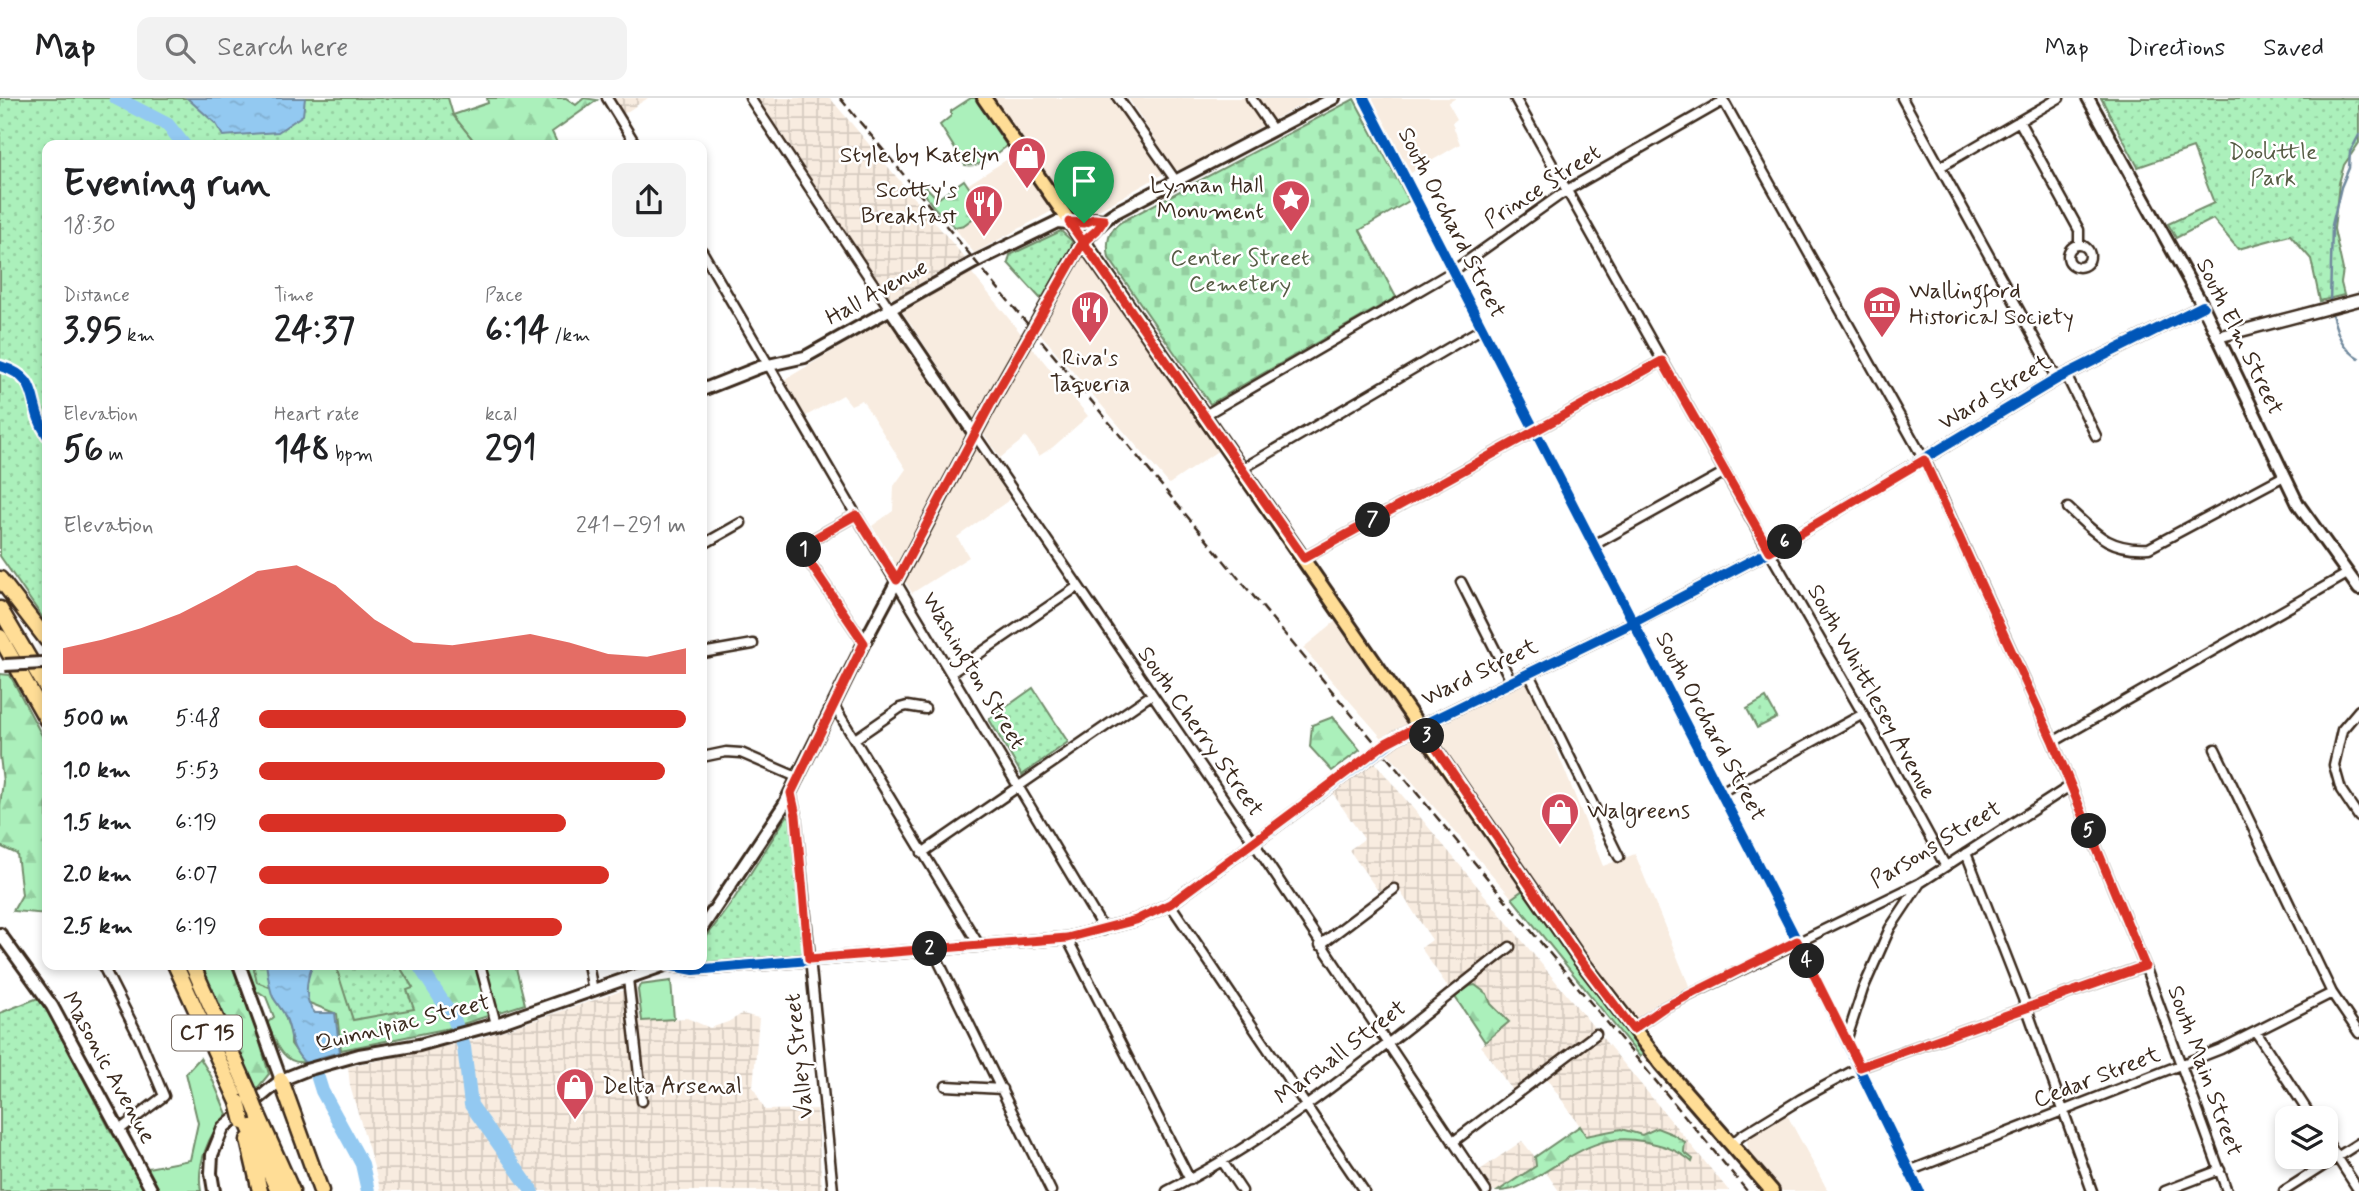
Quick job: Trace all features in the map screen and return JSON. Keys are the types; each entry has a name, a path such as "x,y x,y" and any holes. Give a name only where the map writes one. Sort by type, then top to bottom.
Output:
{"highway":[{"path":"0,579 42,634"},
{"path":"0,609 42,680"},
{"path":"0,637 42,711"},
{"name":"CT 15","path":"178,970 243,1097"},
{"name":"CT 15","path":"194,970 278,1191"},
{"path":"281,1080 321,1191"},
{"path":"248,1117 260,1191"},
{"name":"CT 15","path":"248,1117 292,1191"}],"main road":[{"path":"984,98 1579,958 1633,1029 1772,1191"},
{"path":"707,921 762,841 791,793 897,580 1032,330 1083,242 1104,220 1334,98"},
{"name":"South Elm Street","path":"2088,98 2203,306 2304,513 2359,590"},
{"name":"Hall Avenue","path":"707,388 760,367 805,357 970,264 1057,222 1080,224 1094,219 1104,220"},
{"path":"890,309 975,435"},
{"path":"3,664 42,663"},
{"name":"Masonic Avenue","path":"0,934 52,1006 152,1191"},
{"path":"241,970 281,1080"},
{"name":"Quinnipiac Street","path":"214,1191 212,1155 223,1128 281,1080 346,1059 419,1045 496,1024 654,970"}],"street":[{"path":"607,98 633,140"},
{"path":"750,98 890,309"},
{"path":"1118,98 1176,181"},
{"path":"1251,98 1273,130"},
{"name":"South Orchard Street","path":"1364,98 1797,941 1919,1191"},
{"name":"South Whittlesey Avenue","path":"1515,98 1863,714 1945,865"},
{"path":"1902,98 2096,436"},
{"path":"1940,167 2059,98"},
{"name":"Prince Street","path":"1205,415 1453,271 1567,190 1722,99"},
{"name":"South Main Street","path":"1722,99 1924,460 2053,742 2145,966 2227,1191"},
{"path":"2019,121 2079,230 2079,245"},
{"name":"Washington Street","path":"707,266 1104,930"},
{"path":"2218,337 2359,300"},
{"name":"Ward Street","path":"707,969 1067,938 1136,920 1170,904 1386,743 1632,623 1770,551 2062,377 2203,306"},
{"path":"1242,469 1481,329"},
{"path":"1304,558 1662,361"},
{"name":"South Cherry Street","path":"975,435 1254,844 1486,1191"},
{"path":"1594,545 1725,472"},
{"path":"2068,508 2090,529 2113,545 2149,548 2284,476"},
{"path":"856,515 810,541 803,549 864,643"},
{"path":"707,542 741,523"},
{"path":"2053,742 2347,573"},
{"path":"1461,582 1511,681"},
{"path":"951,673 1077,587"},
{"path":"707,652 753,644"},
{"path":"1528,672 1619,857"},
{"path":"922,853 1151,695"},
{"path":"833,704 979,945"},
{"path":"855,739 900,708 907,706 925,709"},
{"path":"2359,710 2342,730 2334,765 2341,790 2359,817"},
{"path":"1721,792 1863,714"},
{"path":"2215,749 2332,993 2359,1033"},
{"path":"707,756 726,752 741,753 799,778"},
{"name":"Parsons Street","path":"1633,1029 1663,1008 1920,883 2070,786"},
{"name":"Valley Street","path":"791,793 796,816 833,1191"},
{"path":"1966,853 2027,1009 2092,1191"},
{"path":"1846,1041 1863,989 1890,928 1920,883"},
{"path":"1320,945 1394,889"},
{"path":"1170,904 1364,1191"},
{"path":"1067,938 1190,1180"},
{"name":"Marshall Street","path":"1167,1191 1223,1161 1307,1105 1510,947"},
{"path":"932,948 1051,1191"},
{"path":"1731,1144 1801,1099 1860,1067 2145,966"},
{"path":"105,970 141,1041 164,1096 118,1131"},
{"path":"482,970 496,1024"},
{"path":"589,970 593,991"},
{"path":"628,979 642,1101"},
{"name":"Cedar Street","path":"1909,1171 2180,1066 2256,1032 2332,993"},
{"path":"2256,1032 2304,1106"},
{"path":"1453,1142 1596,1034"},
{"path":"946,1086 1002,1089"},
{"path":"2338,1156 2359,1143"},
{"path":"2338,1159 2359,1191"},
{"path":"1223,1161 1242,1191"},
{"path":"2284,1191 2318,1169"},
{"path":"2165,1191 2220,1171"}],"shaded area":[{"path":"612,98 648,98 622,115"},
{"path":"758,98 830,98 965,258 893,298 889,296"},
{"path":"993,98 1110,98 1163,174 1081,220"},
{"path":"1128,98 1314,98 1179,170 1175,169"},
{"path":"1371,98 1456,98 1448,103 1457,119 1452,123 1460,144 1411,173"},
{"path":"1014,155 1052,211 974,253 951,223 955,227 984,211 967,185"},
{"path":"1084,257 1219,450 1169,484 1038,331 1077,263"},
{"path":"971,272 1088,416 1039,456 1026,437 1000,458 902,311"},
{"path":"884,321 893,324 1012,498 957,537 969,557 912,593 872,526 893,511 894,486 906,469 862,400 851,405 843,395 806,416 784,380"},
{"path":"1337,620 1408,724 1382,738 1303,648"},
{"path":"1529,681 1603,866 1635,854 1690,988 1638,1020 1618,999 1432,732 1435,726"},
{"path":"1410,736 1420,739 1523,890 1512,898 1386,751"},
{"path":"1373,760 1729,1191 1559,1191 1545,1171 1513,1191 1494,1191 1480,1170 1522,1141 1535,1157 1580,1126 1541,1067 1512,1090 1481,1046 1485,1041 1421,948 1432,940 1394,882 1379,892 1349,850 1364,839 1331,791"},
{"path":"636,986 640,1021 687,1018 710,1028 742,1014 759,1018 753,1087 765,1110 817,1109 822,1191 381,1191 350,1086 348,1067 475,1040"},
{"path":"1786,1113 1828,1191 1782,1191 1748,1152 1747,1138"}],"green space":[{"path":"0,98 448,98 453,115 473,140 42,140 42,617 0,556"},
{"path":"487,98 566,98 576,105 584,98 597,100 552,132 556,140 473,140 453,115 488,103"},
{"path":"975,98 1007,146 977,165 965,165 940,125 951,116 951,111"},
{"name":"Doolittle Park","path":"2101,98 2359,98 2359,143 2344,165 2339,183 2334,229 2343,270 2341,283 2344,295 2320,301 2311,259 2290,235 2238,249 2213,219 2176,238 2168,224 2214,203 2193,148 2138,167"},
{"name":"Center Street Cemetery","path":"1354,99 1409,201 1360,230 1396,297 1210,404 1109,258 1108,242 1111,233 1121,222"},
{"path":"964,180 984,210 964,225 955,227 930,202 923,184 939,198"},
{"path":"1061,231 1072,241 1071,247 1040,298 1008,263 1010,255"},
{"path":"0,674 10,675 42,736 42,914 13,911 22,895 17,854 0,846 3,782 0,756"},
{"path":"1033,688 1068,742 1022,775 989,719"},
{"path":"1766,698 1777,718 1757,728 1747,709"},
{"path":"1333,717 1360,750 1332,771 1310,747 1312,725"},
{"path":"787,816 792,817 804,952 797,956 707,964 707,936"},
{"path":"1523,890 1643,1054 1640,1057 1512,898"},
{"path":"203,970 233,970 253,1018 269,1074 256,1090"},
{"path":"246,970 254,970 257,982 271,987 273,997 284,1013 291,1034 291,1044 304,1062 290,1059 280,1050 267,1023 274,1017 266,997 259,992 255,993"},
{"path":"254,970 337,970 407,990 412,987 402,970 516,970 525,1004 450,1028 341,1050 337,1014 257,982"},
{"path":"337,970 402,970 413,988 407,990 414,1009 353,1020"},
{"path":"671,981 674,1019 642,1021 638,990 640,985"},
{"path":"1475,985 1487,994 1491,1004 1509,1022 1485,1042 1455,997"},
{"path":"38,998 49,1013 109,1128 146,1191 0,1191 0,1013"},
{"path":"200,1058 227,1114 205,1150 200,1170 201,1191 160,1191 148,1168 190,1160 198,1123 186,1073"},
{"path":"1580,1126 1586,1136 1621,1129 1642,1135 1657,1128 1685,1142 1684,1152 1693,1159 1692,1162 1663,1146 1627,1139 1613,1140 1587,1148 1519,1186 1498,1191 1536,1166 1535,1157"}],"water":[{"path":"187,98 305,98 303,115 278,132 223,136 216,124"},
{"path":"267,970 311,970 307,983 311,1008 315,1013 335,1013 340,1052 304,1062 295,1050 288,1023 273,997"}],"waterway":[{"path":"116,98 168,125 180,140"},
{"path":"2330,304 2332,225 2341,187 2349,168 2350,152 2359,135"},
{"path":"2331,311 2343,344 2359,358"},
{"path":"422,970 454,1019 464,1047 471,1105 532,1191"},
{"path":"307,1043 322,1091 362,1164 368,1191"}],"railway":[{"path":"840,98 1747,1191"}],"cycle path":[{"path":"1364,98 1797,941 1919,1191"},
{"path":"707,969 1067,938 1136,920 1170,904 1396,738 1632,623 1770,551 2057,379 2203,306"},
{"path":"0,366 14,371 29,385 42,426"}],"place":[{"name":"Style by Katelyn","path":"1027,190"},
{"name":"Lyman Hall Monument","path":"1291,233"},
{"name":"Scotty's Breakfast","path":"984,238"},
{"name":"Wallingford Historical Society","path":"1882,339"},
{"name":"Riva's Taqueria","path":"1090,344"},
{"name":"Walgreens","path":"1560,846"},
{"name":"Delta Arsenal","path":"575,1121"}],"route":[{"path":"1084,223 1069,222 1083,242 995,396 897,580 856,515 810,541 803,549 864,643 791,793 796,816 809,959 1067,938 1136,920 1170,904 1386,743 1420,725 1579,958 1633,1029 1663,1008 1797,941 1860,1067 2145,966 2053,742 1924,460 1770,551 1662,361 1304,558 1083,242 1104,220 1094,219 1084,223"}]}
